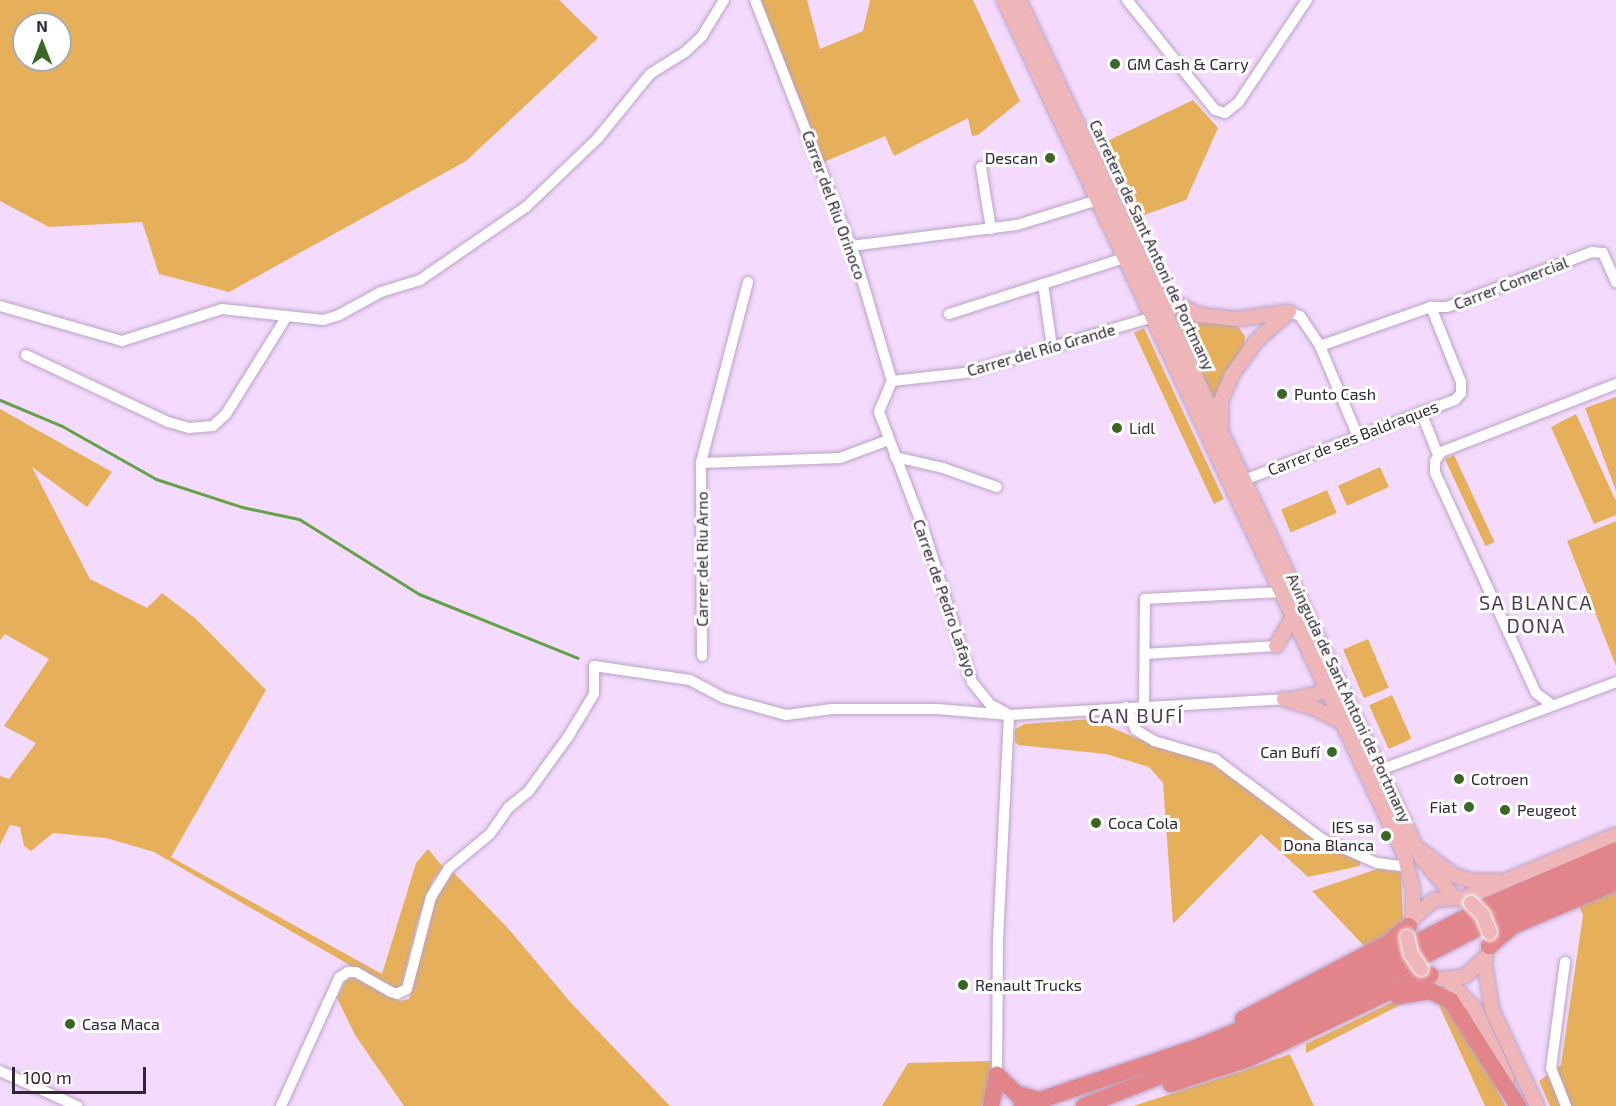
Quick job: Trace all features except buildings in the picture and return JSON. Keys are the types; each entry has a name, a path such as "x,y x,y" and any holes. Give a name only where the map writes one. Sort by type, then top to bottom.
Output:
{"highway":[{"path":"1023,1106 1198,1047 1319,995 1489,905 1616,850"},
{"path":"1088,1105 1286,1027 1497,918 1616,866"},
{"path":"1488,946 1513,926 1616,882"},
{"path":"1198,1047 1218,1032 1388,943 1410,926"},
{"path":"1248,1059 1418,978 1432,974"},
{"path":"1088,1105 1110,1102 1308,1040 1407,992 1430,991 1458,1008 1519,1106"},
{"path":"997,1075 1017,1094 1039,1100"},
{"path":"991,1106 997,1075"}],"main road":[{"name":"Carretera de Sant Antoni de Portmany","path":"1004,0 1237,499"},
{"name":"Carretera de Sant Antoni de Portmany","path":"1018,0 1255,505"},
{"path":"1155,293 1188,313 1238,320 1289,312"},
{"path":"1221,431 1225,388 1257,340 1289,312"},
{"path":"1238,320 1249,336 1248,354"},
{"name":"Avinguda de Sant Antoni de Portmany","path":"1237,499 1409,867 1410,926"},
{"name":"Avinguda de Sant Antoni de Portmany","path":"1255,505 1427,868 1462,900"},
{"path":"1276,646 1293,617"},
{"path":"1276,646 1306,646"},
{"path":"1284,699 1309,697 1326,687"},
{"path":"1284,699 1314,708 1342,723"},
{"path":"1519,1106 1475,1009 1411,954 1410,926 1434,900 1462,900 1616,835"},
{"path":"1414,843 1455,876 1487,882 1507,880"},
{"path":"1462,900 1483,915 1488,946 1492,1010 1537,1106"},
{"path":"1432,974 1465,976 1488,946"}],"street":[{"path":"0,306 122,341 222,309 323,320 381,292 420,280 526,207 598,138 650,74 685,52 702,36 724,0"},
{"name":"Carrer del Riu Orinoco","path":"755,0 851,246 892,381"},
{"path":"1127,0 1215,110 1225,113 1238,103 1307,0"},
{"path":"981,167 991,229"},
{"path":"851,246 991,229 1098,200"},
{"name":"Carrer Comercial","path":"1320,346 1431,307 1447,307 1592,252 1603,253 1616,282"},
{"path":"950,314 1125,258"},
{"name":"Carrer del Riu Arno","path":"702,656 701,463 748,282"},
{"path":"1043,284 1052,347"},
{"name":"Carrer de ses Baldraques","path":"1244,480 1455,400 1461,393 1461,382 1431,307"},
{"path":"1289,312 1300,316 1320,346 1358,437"},
{"path":"26,355 168,422 189,428 213,426 226,414 287,316"},
{"name":"Carrer del Río Grande","path":"892,381 965,373 1153,317"},
{"name":"Carrer de Pedro Lafayo","path":"892,381 879,412 925,533 972,682 990,704 1009,715"},
{"path":"1438,455 1616,384"},
{"path":"1422,412 1438,455 1435,471 1536,693 1552,705"},
{"path":"701,463 840,458 889,440"},
{"path":"895,457 997,487"},
{"path":"1143,706 1145,599 1281,592"},
{"path":"1145,654 1276,646"},
{"path":"281,1106 339,978 348,972 356,972 391,992 397,994 406,989 431,897 449,868 490,834 508,808 528,792 568,737 594,694 594,666 690,680 770,713 937,709 1009,715 1284,699"},
{"path":"1380,770 1616,682"},
{"path":"1530,713 1536,693"},
{"path":"1126,707 1136,730 1154,741 1215,759 1322,839 1377,863 1409,867"},
{"path":"997,1075 998,940 1009,715"},
{"path":"1565,962 1551,1068 1566,1106"},
{"path":"0,1071 77,1106"}],"shaded area":[{"path":"0,0 559,0 598,38 466,161 229,292 159,274 142,222 49,227 0,201"},
{"path":"759,0 807,0 820,49 863,31 870,0 973,0 1020,101 978,135 972,136 968,118 894,156 885,136 824,162"},
{"path":"1193,100 1218,128 1186,200 1133,219 1097,146"},
{"path":"1170,309 1223,320 1238,327 1245,336 1244,347 1217,406"},
{"path":"1144,328 1224,499 1214,504 1134,333"},
{"path":"1616,397 1616,491 1585,408"},
{"path":"0,409 112,472 87,507 32,467 90,579 147,608 162,593 196,619 266,690 171,857 382,974 416,863 428,849 443,867 433,880 418,920 401,988 394,989 379,982 154,852 106,838 53,833 31,851 24,846 20,827 10,825 0,845 0,776 9,779 36,743 4,726 49,659 5,634 0,640"},
{"path":"1576,414 1616,501 1616,515 1594,524 1551,427"},
{"path":"1454,455 1495,542 1486,546 1445,459"},
{"path":"1380,467 1389,487 1347,506 1338,486"},
{"path":"1327,490 1337,513 1291,533 1281,510"},
{"path":"1616,521 1616,666 1567,541"},
{"path":"1368,639 1389,688 1364,698 1343,650"},
{"path":"1392,695 1412,739 1389,749 1369,705"},
{"path":"1091,719 1148,743 1218,765 1319,844 1360,861 1360,866 1308,877 1261,834 1173,924 1163,783 1149,767 1106,754 1018,745 1015,741 1015,729 1025,724"},
{"path":"1377,869 1401,872 1403,919 1386,939 1367,949 1312,891"},
{"path":"451,870 506,926 572,1004 670,1106 404,1106 355,1035 337,998 346,980 354,978 400,1001 409,999 426,919"},
{"path":"1616,887 1616,1106 1550,1106 1539,1081 1561,1065 1583,915 1577,903"},
{"path":"1405,996 1438,996 1481,1057 1505,1106 1485,1106 1437,1001 1414,998 1306,1053 1306,1044"},
{"path":"1290,1054 1314,1106 1133,1106 1236,1073"},
{"path":"991,1061 990,1098 981,1106 882,1106 908,1063"}],"waterway":[{"path":"0,400 62,426 156,479 242,507 299,519 419,594 578,658"}],"place":[{"name":"GM Cash & Carry","path":"1115,64"},
{"name":"Descan","path":"1050,158"},
{"name":"Punto Cash","path":"1282,394"},
{"name":"Lidl","path":"1117,428"},
{"name":"Can Bufí","path":"1332,752"},
{"name":"Cotroen","path":"1459,779"},
{"name":"Fiat","path":"1469,807"},
{"name":"Peugeot","path":"1505,810"},
{"name":"Coca Cola","path":"1096,823"},
{"name":"IES sa Dona Blanca","path":"1386,836"},
{"name":"Renault Trucks","path":"963,985"},
{"name":"Casa Maca","path":"70,1024"}],"district":[{"name":"SA BLANCA DONA","path":"1536,614"},
{"name":"CAN BUFÍ","path":"1136,715"}]}
